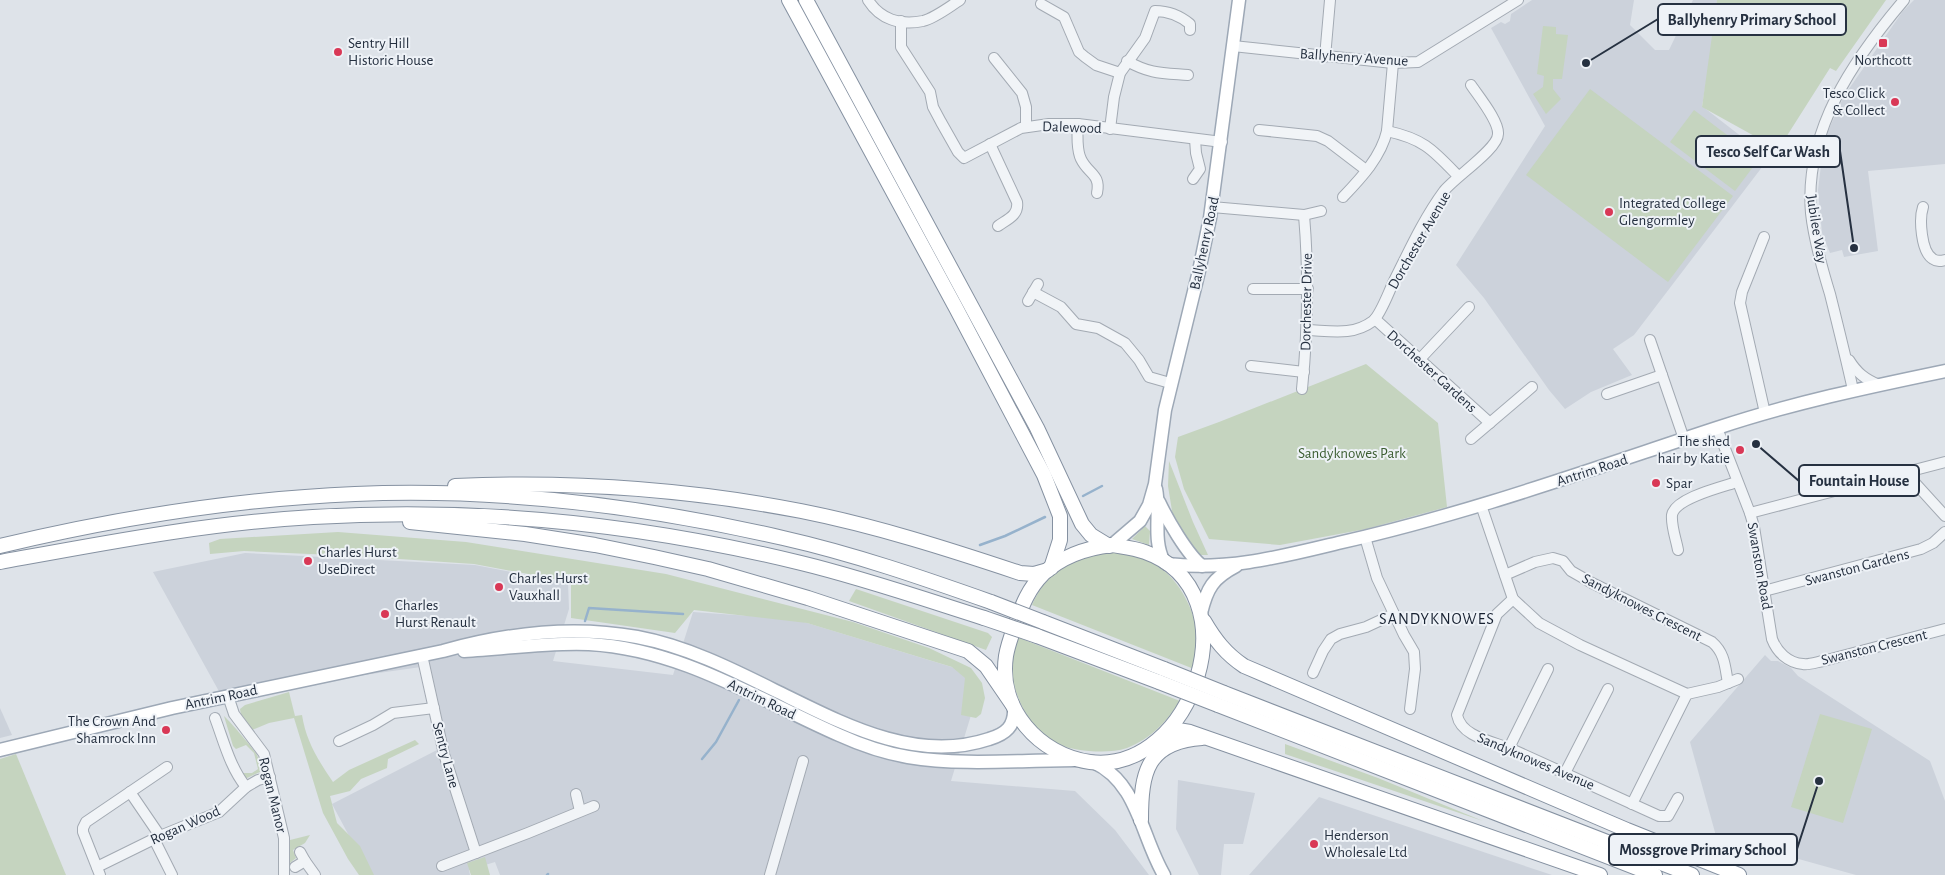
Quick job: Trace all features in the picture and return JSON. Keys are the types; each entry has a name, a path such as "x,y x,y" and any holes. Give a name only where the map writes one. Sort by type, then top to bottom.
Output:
{"highway":[{"path":"789,0 956,308 1044,476 1060,516 1060,540 1049,569 1033,586 1023,602 1008,648 1006,678 1013,706"},
{"path":"806,0 1037,428 1082,524 1090,535 1110,546 1146,552 1166,563 1189,588 1218,644 1244,666 1627,830 1738,875"},
{"path":"0,546 65,530 136,517 332,491 519,484 635,489 730,500 802,512 927,542 1020,572 1034,574 1049,569 1079,552 1110,546"},
{"path":"215,506 320,496 418,494 539,499 645,511 784,538 870,562 991,602 1043,622 1162,676 1655,875"},
{"path":"0,562 154,534 240,523 378,514 448,514 520,518 601,526 673,536 803,564 984,618 1162,676"},
{"path":"240,523 325,520 389,521 466,527 595,545 699,567 808,598 958,647 968,652 986,666 1026,728 1042,744 1060,754 1086,761 1107,763 1120,760 1143,750 1178,730 1185,731 1600,875"},
{"path":"1160,739 1178,718 1192,689 1205,642 1202,616"},
{"path":"1221,699 1692,875"},
{"path":"1139,813 1142,782 1150,763 1156,755 1176,742 1205,737"},
{"path":"1718,866 1749,875"}],"main road":[{"name":"Ballyhenry Road","path":"1110,546 1140,521 1149,505 1155,484 1164,410 1199,271 1212,207 1222,142 1239,0"},
{"name":"Antrim Road","path":"1166,563 1202,566 1238,565 1365,537 1481,505 1765,413 1853,390 1945,371"},
{"name":"Ballyhenry Road","path":"1155,484 1158,501 1157,537 1159,551 1166,563"},
{"path":"1158,501 1186,547 1202,566"},
{"name":"Antrim Road","path":"1202,616 1207,592 1212,584 1217,578 1238,565"},
{"name":"Antrim Road","path":"0,750 228,696 422,656 480,641 540,632 589,631 636,637 665,644 706,658 860,730 889,740 919,745 955,746 987,740 1000,735 1010,728 1014,721 1013,706"},
{"name":"Antrim Road","path":"443,651 566,644 589,644 626,648 662,656 705,672 838,735 895,754 949,761 1086,761"},
{"path":"1160,739 1145,763 1136,794 1139,813 1152,852 1164,875"},
{"path":"1086,761 1116,776 1139,813"}],"street":[{"path":"868,0 874,10 882,16 901,21 924,21 960,0"},
{"path":"1324,56 1330,0"},
{"name":"Ballyhenry Avenue","path":"1234,46 1393,63 1418,62 1518,0"},
{"name":"Jubilee Way","path":"1853,390 1815,236 1810,190 1812,169 1822,126 1831,106 1848,75 1904,0"},
{"path":"1041,4 1064,17 1079,52 1096,65 1120,73"},
{"path":"1110,128 1114,97 1120,73 1145,38 1155,11 1165,11 1182,17 1190,24 1190,30"},
{"name":"Dalewood","path":"901,21 901,47 930,92 933,107 958,152 964,158 1026,126 1049,124 1078,124 1222,142"},
{"path":"994,58 1022,93 1026,107 1026,126"},
{"path":"1127,61 1142,70 1154,73 1188,75"},
{"path":"1343,197 1366,170 1384,142 1387,132 1393,63"},
{"name":"Dorchester Avenue","path":"1375,319 1409,251 1444,191 1458,176 1488,151 1497,140 1499,133 1495,121 1471,85"},
{"path":"1078,124 1080,158 1097,178 1099,185 1097,193"},
{"path":"1259,130 1316,136 1328,142 1366,170"},
{"path":"1387,132 1412,137 1426,146 1458,176"},
{"path":"1193,180 1200,169 1195,139"},
{"path":"990,144 1017,202 1018,209 1015,214 998,226"},
{"path":"1212,207 1304,215 1321,211"},
{"path":"1923,207 1920,216 1926,250 1932,259 1945,260"},
{"name":"Dorchester Drive","path":"1302,389 1308,330 1304,215"},
{"path":"1764,237 1742,292 1740,303 1765,413"},
{"path":"1253,289 1308,289"},
{"path":"1033,292 1060,307 1076,324 1098,328 1125,343 1139,360 1149,377 1170,383"},
{"path":"1420,359 1470,307"},
{"path":"1308,330 1351,332 1362,329 1375,319"},
{"name":"Dorchester Gardens","path":"1375,319 1490,423"},
{"path":"1650,340 1684,440"},
{"path":"1844,353 1856,371 1865,378 1880,385"},
{"path":"1251,366 1304,372"},
{"path":"1607,394 1662,375"},
{"path":"1471,439 1532,387"},
{"name":"Swanston Road","path":"1717,428 1750,513 1772,639 1776,650"},
{"path":"1750,513 1945,462"},
{"path":"1906,473 1945,516"},
{"path":"1678,550 1672,512 1679,503 1738,482"},
{"path":"1481,505 1513,600 1539,623 1580,645 1687,694 1632,804"},
{"name":"Swanston Gardens","path":"1764,592 1921,550 1945,532"},
{"path":"1365,537 1377,578 1414,652 1415,669 1410,709"},
{"name":"Sandyknowes Crescent","path":"1505,575 1535,562 1553,558 1563,561 1572,571 1592,583 1712,642 1719,648 1733,681 1700,692 1687,694"},
{"name":"Sandyknowes Avenue","path":"1513,600 1497,614 1457,715 1459,723 1468,732 1565,773 1659,816 1668,816 1678,798"},
{"path":"1313,673 1331,639 1340,634 1366,627 1394,614"},
{"name":"Swanston Crescent","path":"1776,650 1787,658 1803,664 1823,661 1945,629"},
{"name":"Sentry Lane","path":"422,656 444,754 476,853"},
{"path":"1508,748 1548,669"},
{"path":"1565,773 1608,689"},
{"name":"Rogan Manor","path":"228,696 234,714 264,754 284,838 284,875"},
{"path":"339,741 393,713 434,708"},
{"path":"215,718 230,761 238,777 246,787"},
{"path":"770,875 802,761"},
{"path":"98,871 83,832 86,822 166,767"},
{"name":"Rogan Wood","path":"98,871 157,837 219,812 246,787 258,780 270,777"},
{"path":"130,792 157,837 172,875"},
{"path":"576,794 580,811"},
{"path":"446,867 476,853 594,806"},
{"path":"295,868 303,856 315,875"}],"shaded area":[{"name":"Integrated College Glengormley","path":"1532,0 1634,0 1630,25 1655,50 1669,50 1693,0 1717,0 1714,35 1702,106 1769,158 1634,335 1613,349 1632,375 1591,392 1565,409 1549,390 1484,298 1456,265 1545,126 1491,28 1501,22 1505,24 1510,21 1511,14"},
{"name":"Northcott","path":"1914,0 1945,0 1945,164 1868,171 1878,251 1844,257 1842,250 1830,253 1822,233 1818,190 1824,140 1844,96 1903,11"},
{"path":"245,553 475,565 568,583 569,609 553,661 673,675 693,612 794,619 968,672 975,702 951,781 1075,791 1115,830 1149,875 500,875 495,862 469,870 470,875 370,875 332,804 437,750 421,667 221,695 153,572"},
{"path":"1765,655 1771,661 1778,661 1791,668 1798,676 1930,761 1945,801 1945,875 1856,875 1716,836 1690,742"},
{"path":"0,708 12,735 0,738"},
{"path":"1178,780 1255,793 1243,844 1224,844 1221,875 1199,875 1176,829"},
{"path":"1319,797 1552,875 1249,875"}],"green space":[{"path":"1717,0 1886,0 1836,71 1830,68 1783,142 1776,148 1702,107"},
{"path":"1543,26 1556,27 1556,34 1568,35 1562,79 1553,79 1553,89 1561,99 1546,114 1533,94 1543,87 1544,76 1537,74"},
{"path":"1590,89 1733,196 1668,282 1526,175"},
{"path":"1694,110 1759,159 1735,191 1670,142"},
{"name":"Sandyknowes Park","path":"1366,364 1438,423 1447,507 1366,529 1280,545 1209,539 1184,489 1175,457 1178,437"},
{"path":"1169,461 1208,555 1199,555 1173,517 1168,486"},
{"path":"1145,526 1150,531 1149,545 1132,539"},
{"path":"338,532 466,542 666,574 853,622 929,648 971,668 982,683 985,698 981,714 976,718 961,715 965,678 952,667 807,623 694,610 675,633 571,618 571,582 474,564 244,551 210,554 209,543 220,539"},
{"path":"1124,551 1157,565 1167,573 1183,593 1193,617 1198,641 1194,669 1032,605 1042,587 1064,566 1092,553"},
{"path":"856,589 988,633 992,637 986,650 849,601"},
{"path":"1017,637 1180,701 1151,735 1127,748 1098,752 1063,746 1040,732 1032,723 1019,700 1012,676 1011,663"},
{"path":"289,692 295,716 302,715 306,733 313,750 333,782 349,770 415,740 419,744 388,759 387,768 361,779 350,791 330,796 337,823 360,846 374,875 359,875 323,813 294,718 269,723 252,730 241,715 240,709 245,705"},
{"path":"1820,714 1872,729 1843,823 1791,807"},
{"path":"224,716 255,752 262,771 245,779 240,773 252,773 258,769 254,753 246,745 236,749 233,746"},
{"path":"1285,744 1378,778 1483,821 1285,754"},
{"path":"16,754 66,875 0,875 0,759"},
{"path":"310,835 305,843 293,850 296,858 290,863 286,841"},
{"path":"485,857 490,875 471,875 467,863"}],"waterway":[{"path":"1083,496 1102,486"},
{"path":"980,545 1005,536 1045,517"},
{"path":"585,621 589,608 683,614"},
{"path":"702,759 716,742 739,700"}],"place":[{"name":"Northcott","path":"1883,43"},
{"name":"Sentry Hill Historic House","path":"338,52"},
{"name":"Ballyhenry Primary School","path":"1586,63"},
{"name":"Tesco Click & Collect","path":"1895,102"},
{"name":"Integrated College Glengormley","path":"1609,212"},
{"name":"Tesco Self Car Wash","path":"1854,248"},
{"name":"Fountain House","path":"1756,444"},
{"name":"The shed hair by Katie","path":"1740,450"},
{"name":"Spar","path":"1656,483"},
{"name":"Charles Hurst UseDirect","path":"308,561"},
{"name":"Charles Hurst Vauxhall","path":"499,587"},
{"name":"Charles Hurst Renault","path":"385,614"},
{"name":"The Crown And Shamrock Inn","path":"166,730"},
{"name":"Mossgrove Primary School","path":"1819,781"},
{"name":"Henderson Wholesale Ltd","path":"1314,844"}],"district":[{"name":"SANDYKNOWES","path":"1437,618"}]}
